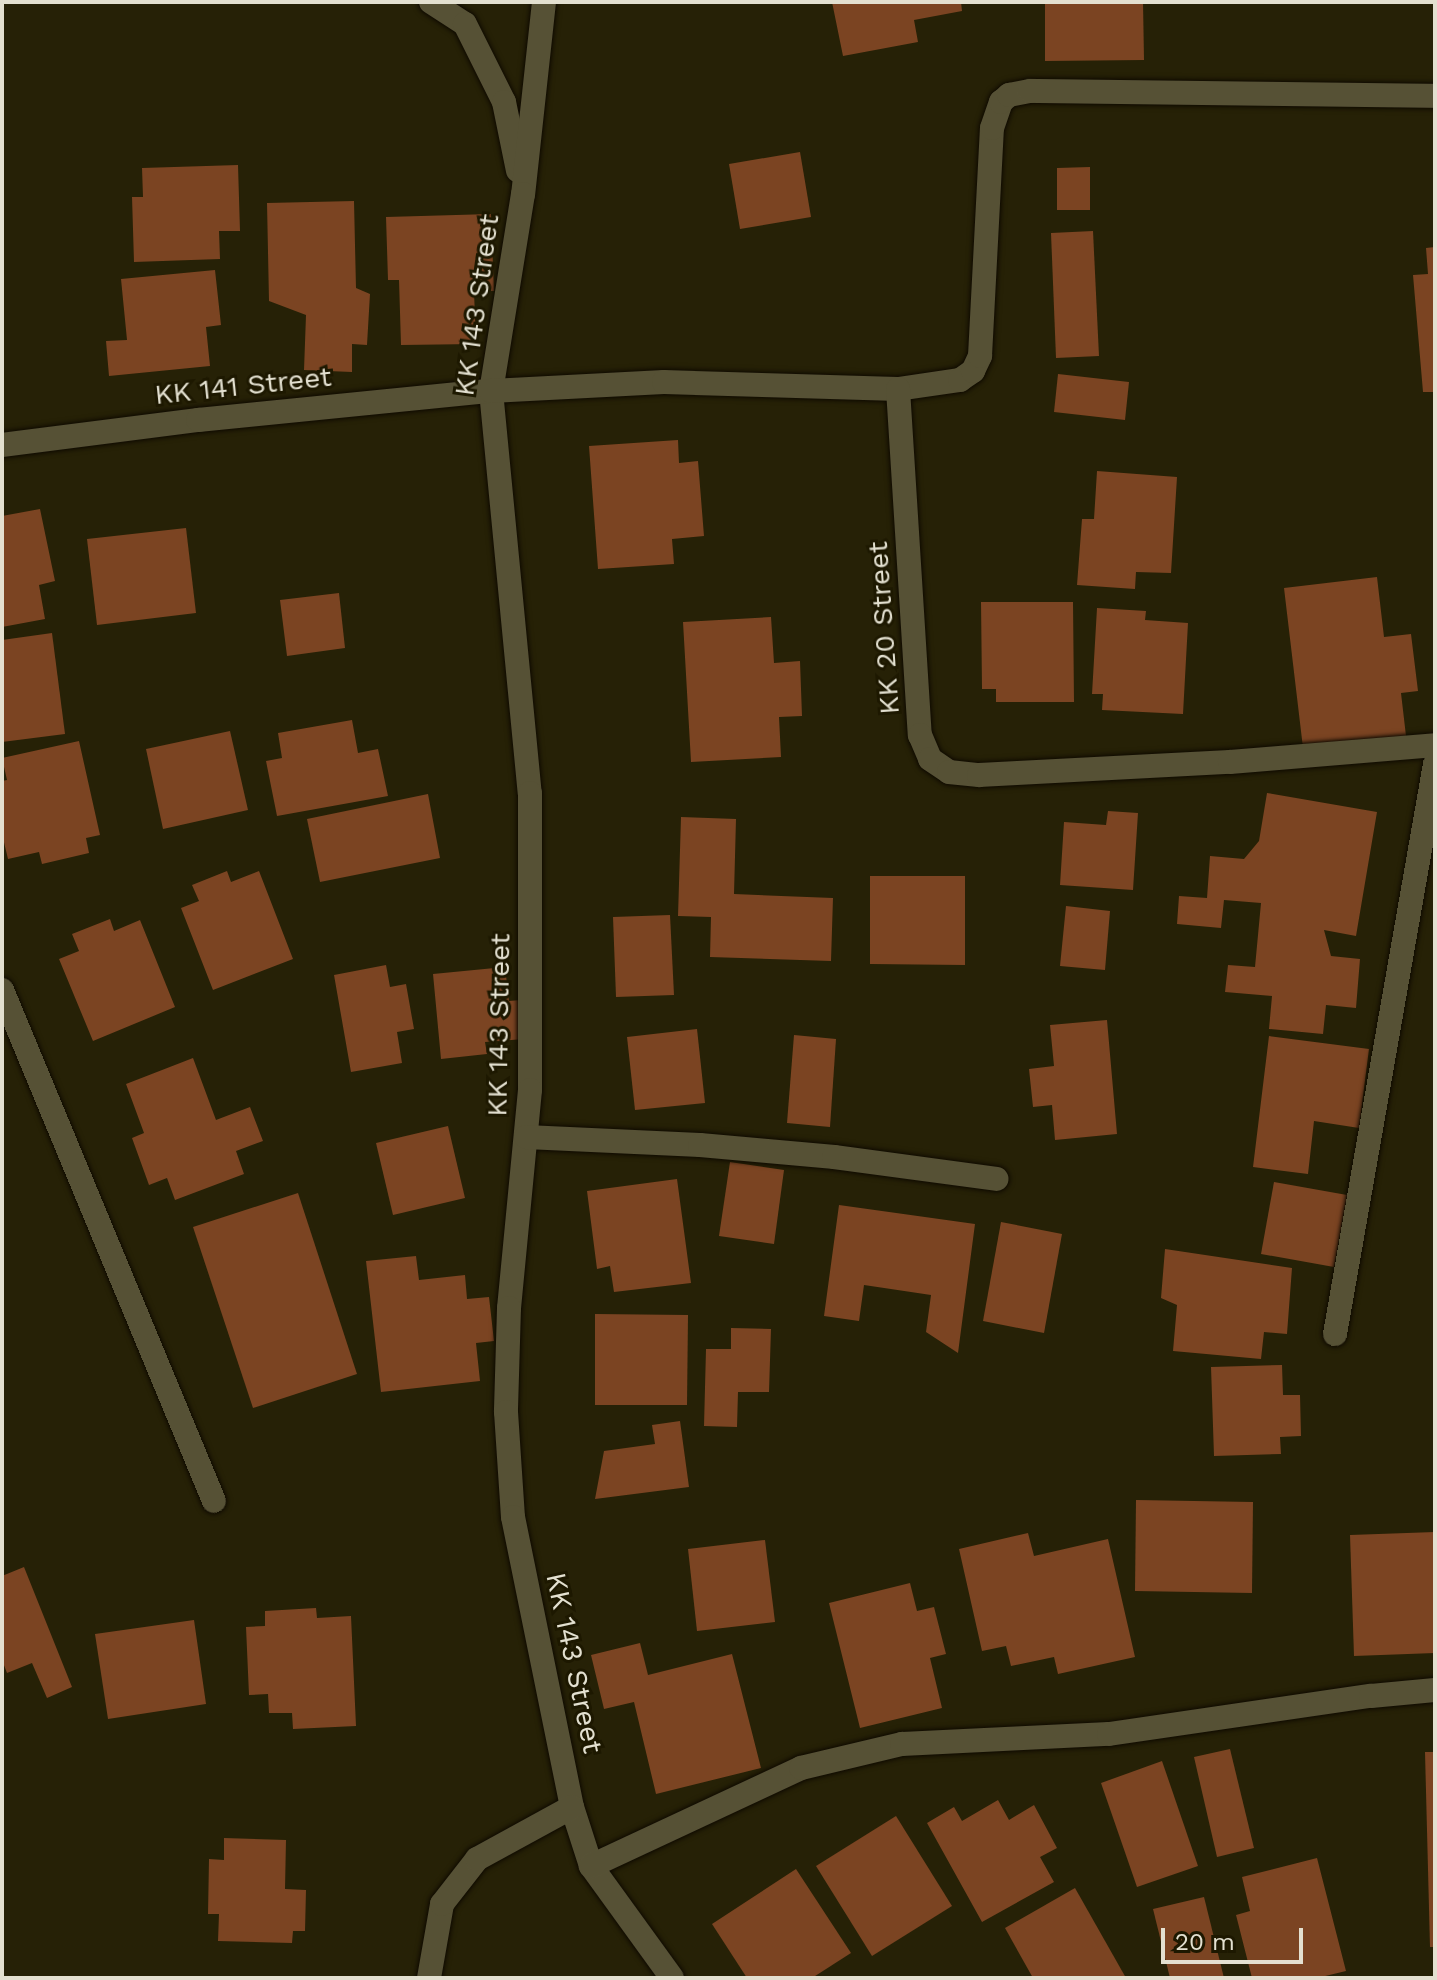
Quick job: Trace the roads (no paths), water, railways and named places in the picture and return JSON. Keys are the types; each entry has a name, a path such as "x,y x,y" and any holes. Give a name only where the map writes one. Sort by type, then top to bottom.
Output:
{"street":[{"path":"431,2 465,24 504,102 523,194"},
{"name":"KK 143 Street","path":"544,2 523,194 491,391 530,793 532,989 526,1137 509,1308 507,1427 513,1517 572,1807 591,1866 672,1978"},
{"path":"491,391 664,382 898,389 960,380 973,371 980,356 992,128 1001,102 1009,95 1030,91 1435,96"},
{"name":"KK 20 Street","path":"898,389 920,735 930,759 939,766 949,772 979,775 1246,761 1435,745"},
{"name":"KK 141 Street","path":"2,445 198,420 491,391"},
{"path":"1335,1334 1435,764"},
{"path":"2,990 214,1501"},
{"path":"526,1137 700,1145 834,1157 997,1179"},
{"path":"591,1866 801,1768 902,1744 1109,1734 1371,1696 1435,1690"},
{"path":"429,1978 442,1904 477,1859 572,1807"}]}
